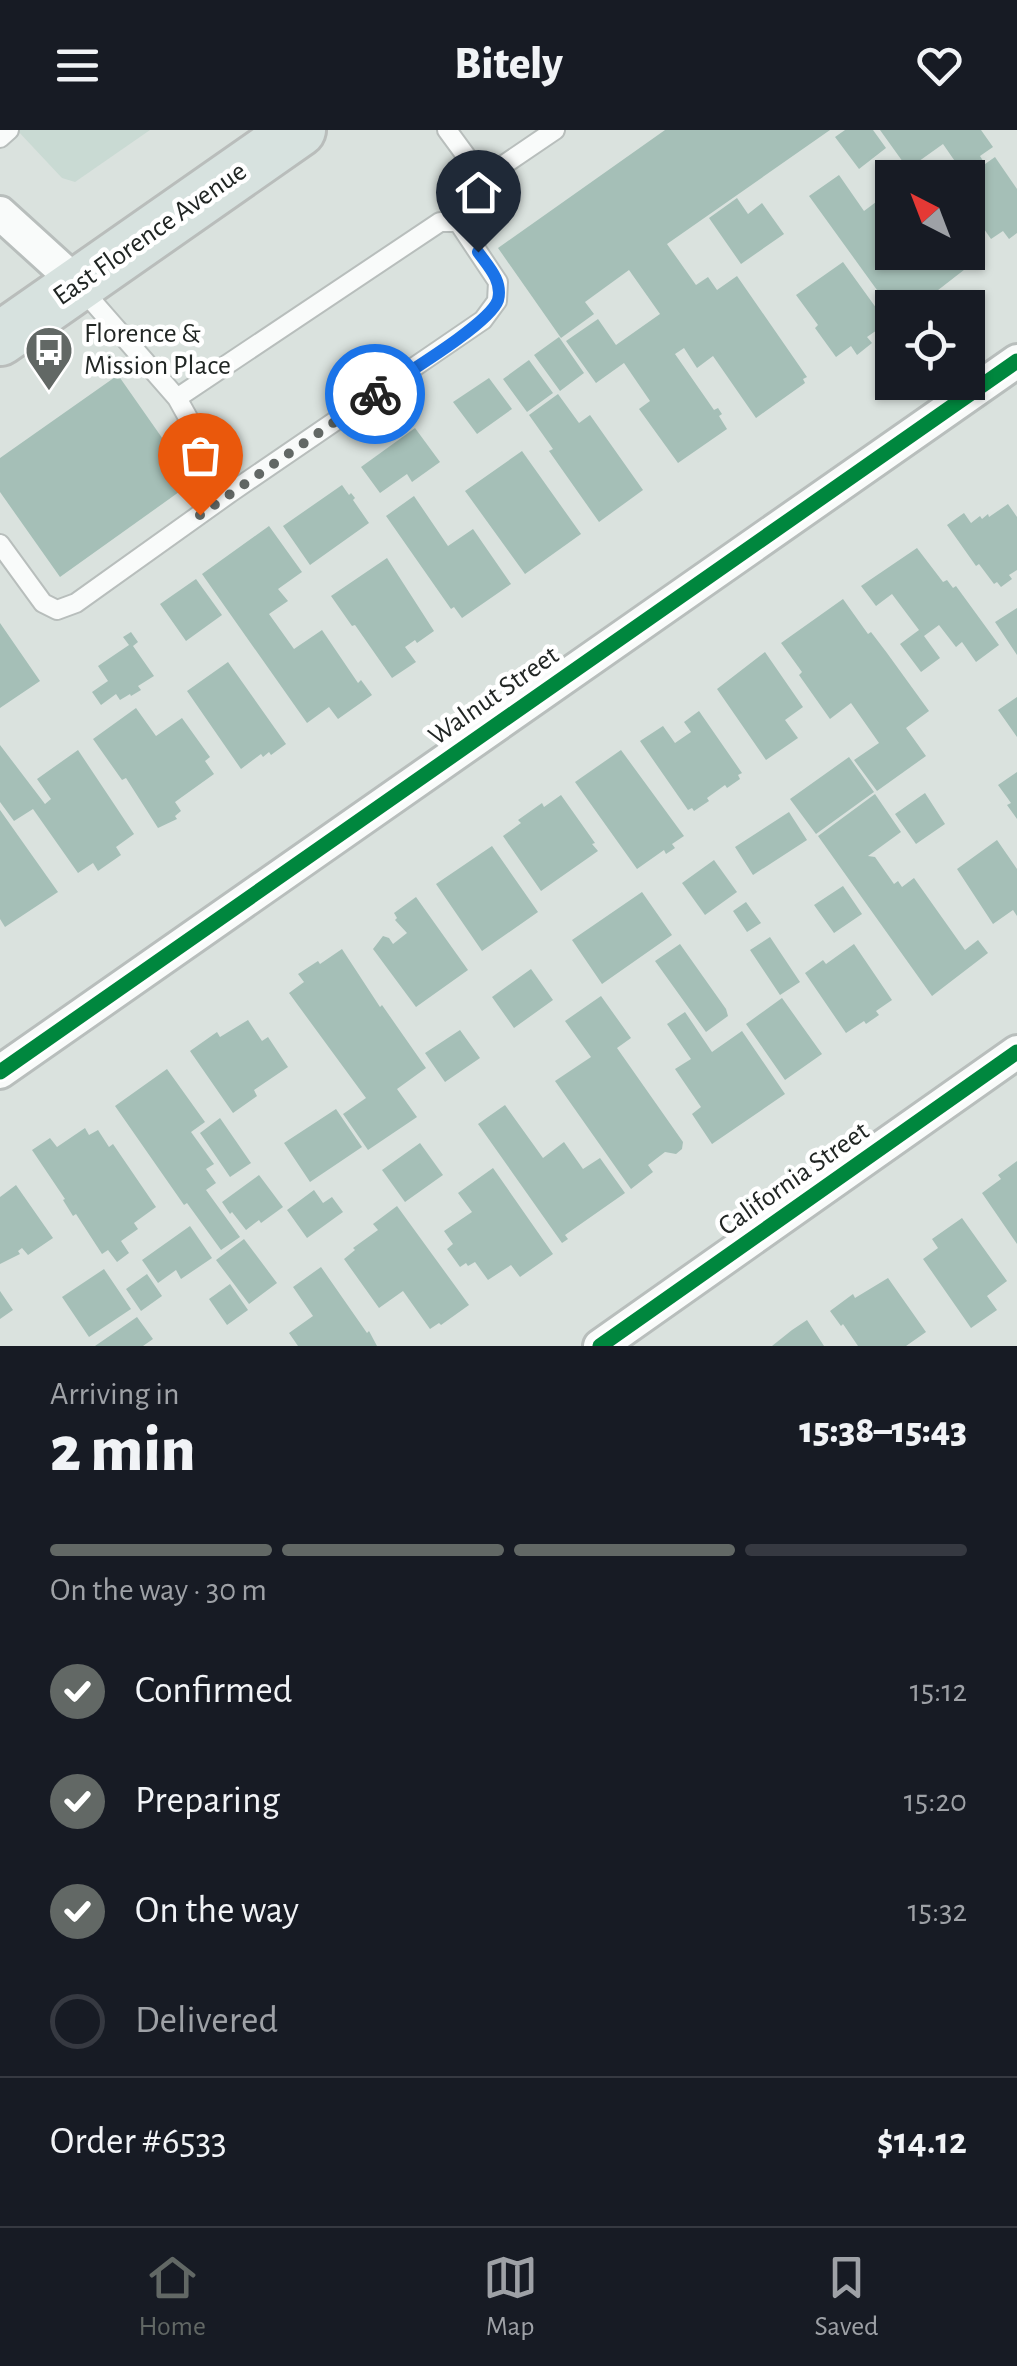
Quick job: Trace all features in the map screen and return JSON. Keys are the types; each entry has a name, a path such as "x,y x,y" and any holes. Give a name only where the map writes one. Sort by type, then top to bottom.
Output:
{"main road":[{"name":"East Florence Avenue","path":"0,339 299,130"}],"street":[{"path":"0,213 78,284"},
{"name":"Walnut Street","path":"0,1072 1017,361"},
{"name":"California Street","path":"600,1346 1017,1052"}],"lane":[{"path":"0,138 8,130"},
{"path":"446,130 483,179 555,130"},
{"path":"0,544 43,603 58,610 76,604 230,492 483,320 498,301 498,282 458,222 440,222 177,398"},
{"path":"78,284 177,398 230,492"}],"shaded area":[{"path":"17,130 150,130 75,182 62,178"}],"building":[{"path":"665,130 830,130 667,244 696,285 708,277 717,290 737,276 807,377 803,379 805,383 756,418 713,356 697,368 684,348 675,354 714,410 718,408 727,429 678,463 639,409 650,401 624,363 596,383 566,341 598,319 616,345 660,314 629,270 585,302 594,314 561,338 498,248"},
{"path":"845,130 873,130 886,148 859,169 835,137"},
{"path":"880,130 981,130 993,147 980,156 982,160 954,160 943,144 921,160 902,160"},
{"path":"995,157 1017,189 1017,233 1009,239 1003,231 991,239 985,230 985,164"},
{"path":"839,175 864,211 875,203 875,270 964,270 938,290 877,290 809,196"},
{"path":"737,198 748,214 762,203 784,234 741,264 709,218"},
{"path":"843,262 875,306 875,331 867,337 872,343 857,355 851,346 836,357 796,295"},
{"path":"559,337 584,373 560,391 534,355"},
{"path":"529,360 553,393 527,412 503,379"},
{"path":"118,375 193,482 60,577 0,492 0,458"},
{"path":"489,378 512,409 477,434 453,402"},
{"path":"558,394 579,423 590,415 643,490 599,522 529,415"},
{"path":"415,428 440,462 412,482 407,474 380,493 361,467"},
{"path":"522,451 581,534 525,574 465,491"},
{"path":"342,485 355,498 369,523 310,565 283,526"},
{"path":"414,496 448,546 473,529 511,584 462,618 454,607 451,609 386,516"},
{"path":"1008,504 1017,517 1017,570 1001,587 979,564 976,566 947,525 964,513 971,523 980,516 989,517"},
{"path":"269,526 302,572 278,589 288,601 269,614 294,649 322,630 358,683 361,680 372,695 338,719 329,707 307,723 202,574"},
{"path":"917,548 943,582 947,580 953,588 956,586 999,645 976,662 962,642 956,647 939,625 924,636 940,658 921,672 900,644 919,630 892,594 876,606 861,586"},
{"path":"387,558 434,631 405,647 416,662 392,678 331,596"},
{"path":"196,579 222,615 186,641 160,604"},
{"path":"843,599 929,711 906,728 926,756 877,791 854,760 879,743 851,703 830,719 781,643"},
{"path":"1017,608 1017,655 995,622"},
{"path":"0,623 40,681 0,708"},
{"path":"131,632 138,642 133,646 154,676 131,696 120,700 116,694 101,705 92,692 108,681 98,666 129,645 123,637"},
{"path":"765,652 803,707 785,720 798,738 766,760 717,689"},
{"path":"228,662 286,744 271,755 261,754 241,769 187,691"},
{"path":"1017,697 1017,737 998,710"},
{"path":"136,708 156,736 182,718 210,757 205,761 214,774 175,802 181,811 175,816 177,819 158,828 126,778 122,780 93,739"},
{"path":"699,711 742,773 738,775 740,779 727,788 725,785 694,811 688,810 640,741 663,726 675,743 691,732 684,722"},
{"path":"0,745 45,804 51,799 37,779 78,750 134,834 116,847 121,855 98,871 93,863 78,873 33,809 14,821 0,802"},
{"path":"621,750 684,836 672,844 675,848 666,854 664,850 637,869 575,782"},
{"path":"849,757 874,792 816,834 790,799"},
{"path":"1017,772 1017,819 998,785"},
{"path":"925,793 945,824 916,844 895,814"},
{"path":"875,794 901,832 868,856 875,857 894,884 898,881 902,887 914,878 965,950 978,940 988,953 932,996 818,836"},
{"path":"561,795 598,851 541,891 503,836 542,803 544,807"},
{"path":"0,810 58,892 5,927 0,919"},
{"path":"789,812 807,840 753,875 735,847"},
{"path":"997,840 1017,869 1017,916 1013,910 993,924 957,869"},
{"path":"492,846 538,912 482,951 436,884"},
{"path":"714,860 737,892 705,915 682,883"},
{"path":"843,886 862,914 834,933 814,905"},
{"path":"642,892 672,935 602,984 572,940"},
{"path":"416,897 468,970 416,1007 373,949 383,936 393,944 407,933 394,913"},
{"path":"746,902 761,923 747,932 733,911"},
{"path":"770,937 800,982 780,995 750,950"},
{"path":"680,944 726,1009 728,1016 706,1032 655,961"},
{"path":"854,944 892,1000 876,1011 879,1015 846,1033 805,973"},
{"path":"342,949 426,1068 397,1089 417,1117 368,1150 343,1114 366,1098 289,993 304,982 298,974"},
{"path":"531,969 553,1000 514,1028 492,997"},
{"path":"601,996 631,1038 617,1048 683,1142 676,1154 665,1152 648,1165 653,1172 631,1189 555,1081 591,1057 565,1021"},
{"path":"782,998 822,1054 785,1080 746,1024"},
{"path":"685,1012 712,1052 742,1031 785,1094 712,1144 692,1114 701,1107 675,1069 691,1059 667,1024"},
{"path":"248,1020 262,1041 268,1037 288,1067 254,1090 257,1096 233,1113 190,1051 217,1032 220,1037"},
{"path":"460,1030 480,1058 445,1082 425,1053"},
{"path":"167,1069 205,1122 191,1132 214,1164 206,1169 216,1183 206,1190 240,1237 221,1250 187,1203 184,1205 115,1106"},
{"path":"505,1105 543,1158 564,1142 583,1169 600,1158 625,1193 565,1235 568,1239 562,1243 478,1124"},
{"path":"336,1109 362,1147 310,1182 284,1143"},
{"path":"220,1118 251,1163 230,1177 200,1133"},
{"path":"85,1128 89,1135 98,1130 109,1147 113,1144 156,1207 134,1223 138,1229 121,1241 129,1253 117,1262 108,1250 102,1254 76,1214 73,1216 32,1150 50,1138 57,1147"},
{"path":"420,1143 443,1175 405,1202 382,1170"},
{"path":"1017,1161 1017,1244 982,1193"},
{"path":"493,1168 553,1254 520,1277 511,1265 488,1280 475,1262 460,1267 447,1249 453,1244 444,1231 472,1212 458,1193"},
{"path":"259,1175 283,1207 246,1230 222,1202"},
{"path":"16,1185 53,1238 28,1255 22,1248 20,1254 0,1264 0,1197"},
{"path":"314,1190 323,1203 332,1197 343,1212 307,1238 287,1210"},
{"path":"397,1206 469,1305 430,1329 403,1291 379,1308 344,1259 378,1230 373,1224"},
{"path":"962,1218 1007,1281 987,1296 997,1310 971,1328 923,1259 938,1248 932,1239"},
{"path":"190,1226 212,1258 181,1279 176,1270 158,1283 142,1260"},
{"path":"244,1239 277,1283 249,1304 216,1260"},
{"path":"321,1267 377,1346 298,1346 289,1333 313,1316 293,1287"},
{"path":"104,1269 131,1309 89,1337 62,1297"},
{"path":"147,1274 162,1296 141,1311 126,1289"},
{"path":"888,1278 926,1332 906,1346 858,1346 830,1311 853,1294 855,1298"},
{"path":"230,1284 248,1310 227,1325 209,1299"},
{"path":"0,1291 13,1310 0,1319"},
{"path":"137,1317 153,1339 143,1346 95,1346"},
{"path":"807,1320 824,1346 772,1346 792,1330"}],"cycle path":[{"path":"0,1072 1017,361"},
{"path":"600,1346 1017,1052"}],"way so far":[{"path":"200,515 375,394"}],"place":[{"name":"Florence & Mission Place","path":"49,392"}],"route":[{"path":"375,394 483,320 498,301 498,282 478,252"}]}
